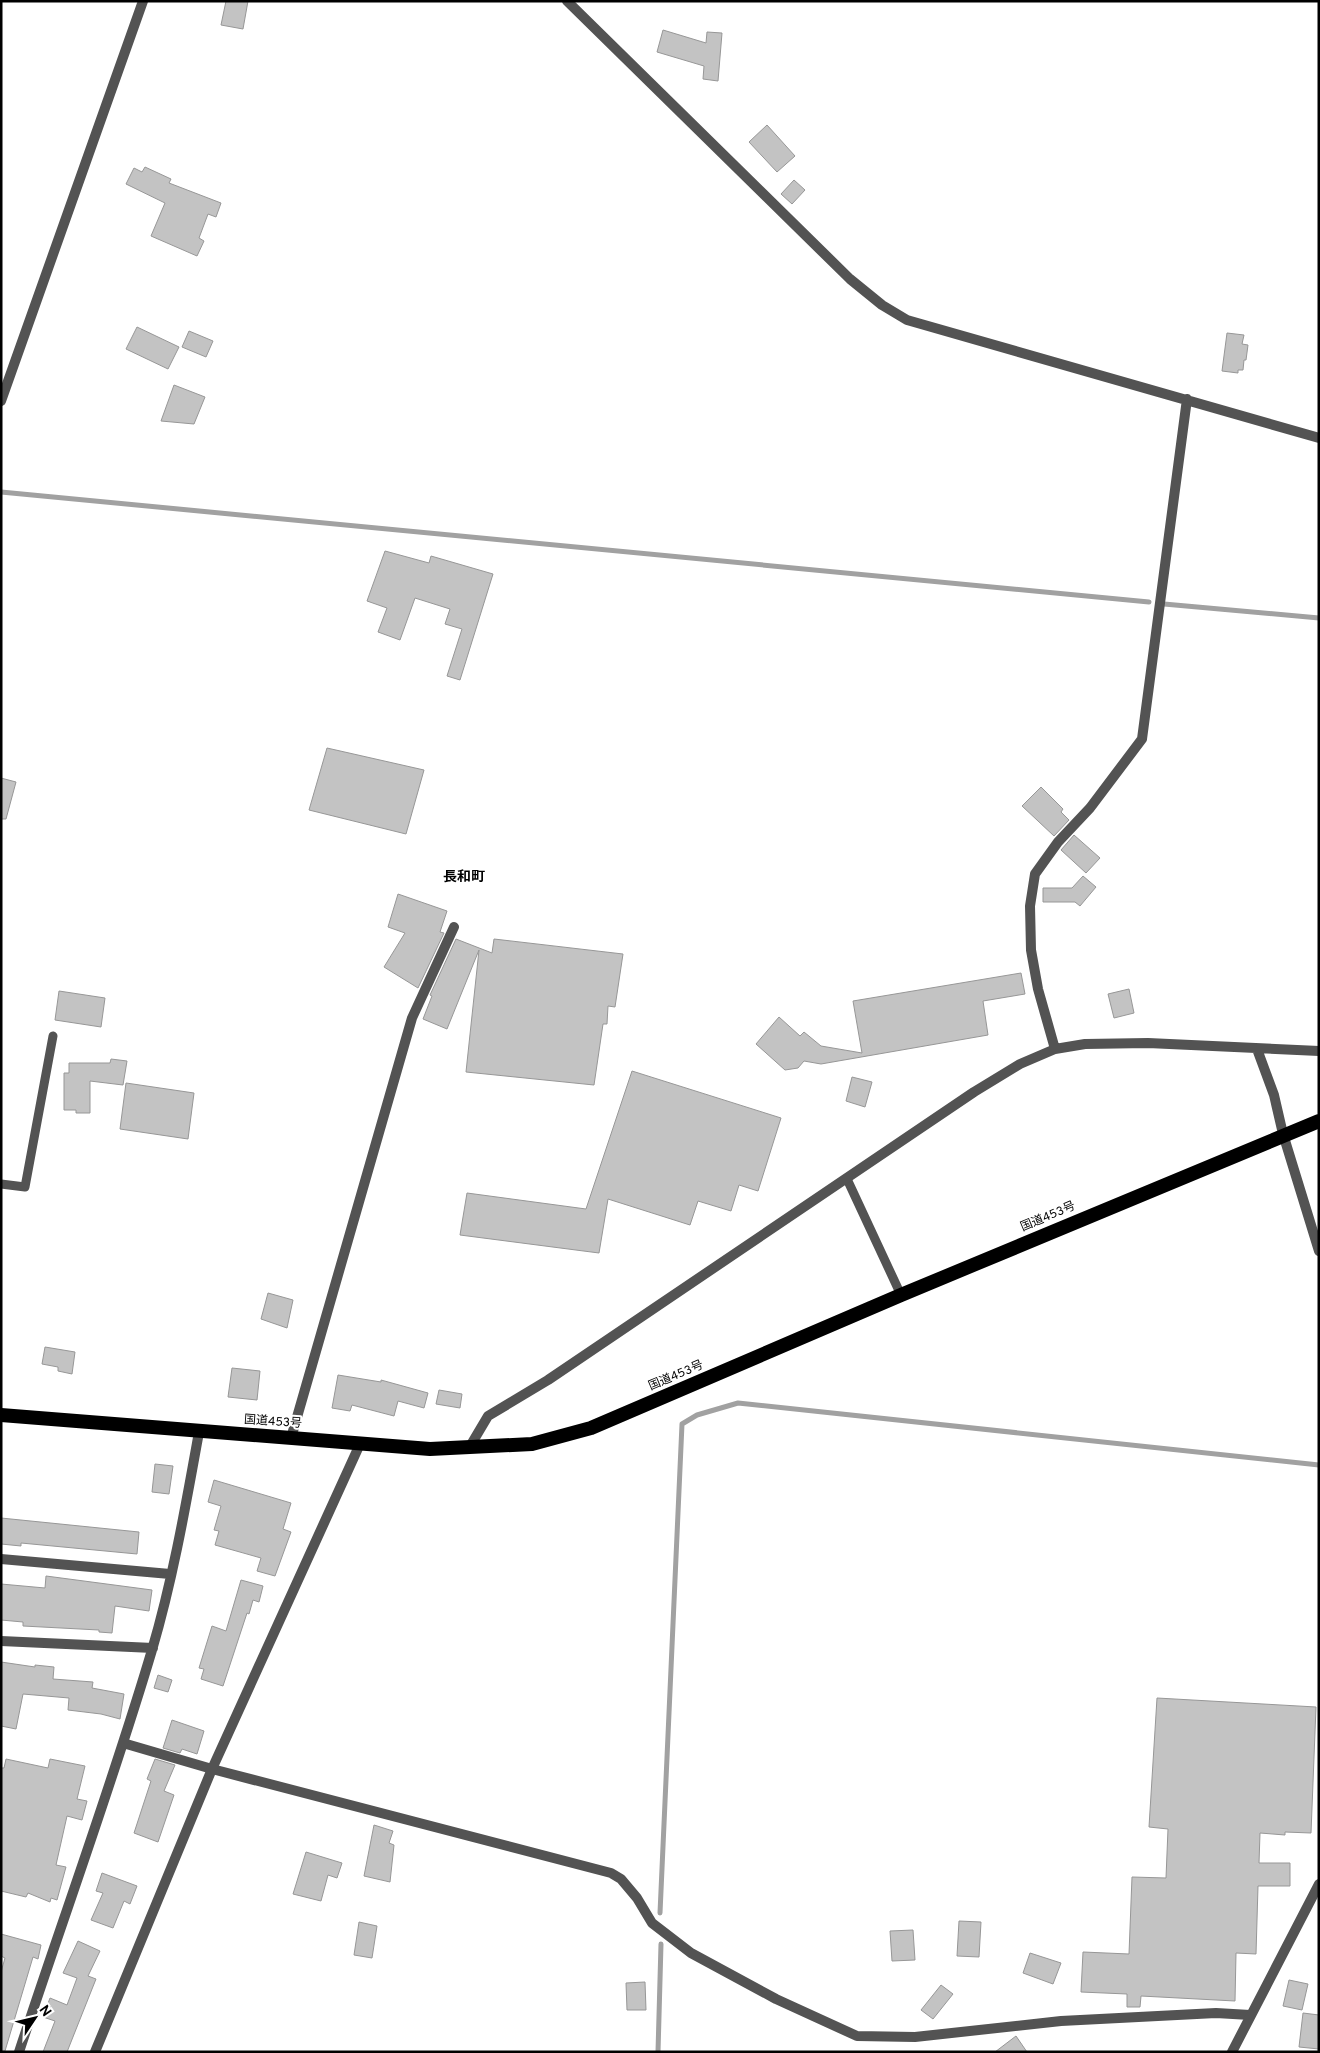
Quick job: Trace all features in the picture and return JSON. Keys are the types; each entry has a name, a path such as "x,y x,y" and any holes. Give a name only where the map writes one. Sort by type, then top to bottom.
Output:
{"highway":[{"name":"国道453号","path":"1,1415 430,1449 532,1444 591,1428 901,1294 1319,1121"}],"street":[{"path":"1,401 143,1"},
{"path":"567,1 850,279 882,305 907,320 1319,438"},
{"path":"1055,1050 1038,989 1031,950 1030,906 1035,874 1058,842 1090,808 1142,739 1187,400"},
{"path":"291,1438 412,1018 454,927"},
{"path":"469,1448 488,1416 548,1380 982,1087 1020,1064 1055,1050 1085,1044 1148,1043 1319,1051"},
{"path":"1257,1049 1274,1094 1319,1251"},
{"path":"19,2052 153,1648 184,1518 200,1432"},
{"path":"95,2052 212,1769 360,1444"},
{"path":"1,1559 170,1574"},
{"path":"1,1641 153,1648"},
{"path":"123,1743 212,1769 611,1873 621,1879 637,1898 652,1923 691,1953 776,1998 857,2036 915,2036 1061,2021 1216,2013 1250,2016"},
{"path":"1232,2052 1319,1884"}],"lane":[{"path":"1,1184 25,1188 54,1036"},
{"path":"848,1178 901,1294"}],"building":[{"path":"226,1 248,1 243,29 221,25"},
{"path":"663,30 706,43 707,32 722,33 718,81 703,79 704,66 657,52"},
{"path":"767,125 795,156 777,172 749,142"},
{"path":"145,167 171,179 169,183 221,203 216,217 208,214 199,238 204,241 197,256 151,236 165,203 126,184 134,168 142,172"},
{"path":"794,180 805,190 792,204 781,194"},
{"path":"137,327 179,347 168,369 126,349"},
{"path":"189,331 213,341 206,357 182,347"},
{"path":"1227,333 1244,335 1242,344 1248,345 1243,370 1238,370 1238,373 1222,371"},
{"path":"174,385 205,397 194,424 161,421"},
{"path":"385,551 429,563 431,556 493,574 460,680 447,676 462,629 445,624 450,609 415,598 400,640 378,632 387,608 367,601"},
{"path":"327,748 424,770 406,834 309,810"},
{"path":"1,778 16,782 6,819 1,819"},
{"path":"1041,787 1063,809 1061,812 1069,820 1054,836 1022,806"},
{"path":"1074,835 1100,858 1086,873 1061,850"},
{"path":"1083,876 1096,887 1080,906 1075,902 1043,902 1043,888 1072,888"},
{"path":"398,894 447,911 440,932 444,933 418,988 384,967 405,933 388,927"},
{"path":"456,939 492,953 494,939 623,954 615,1007 608,1006 607,1024 603,1024 594,1085 466,1072 479,950 447,1029 423,1019 432,996 430,995"},
{"path":"1021,973 1025,994 983,1001 988,1035 821,1064 804,1061 798,1068 785,1070 756,1044 779,1017 800,1036 804,1032 821,1046 862,1053 853,1001"},
{"path":"1129,989 1134,1013 1114,1018 1108,994"},
{"path":"59,991 105,998 101,1027 55,1020"},
{"path":"111,1059 127,1061 123,1085 90,1081 90,1113 76,1113 76,1110 64,1110 64,1073 69,1073 69,1063 110,1063"},
{"path":"632,1071 781,1118 758,1191 739,1185 731,1211 698,1201 690,1225 608,1199 599,1253 460,1235 467,1193 586,1209"},
{"path":"852,1077 872,1082 865,1107 846,1101"},
{"path":"126,1083 194,1093 188,1139 120,1129"},
{"path":"268,1293 293,1300 287,1328 261,1319"},
{"path":"45,1347 75,1352 72,1374 58,1371 58,1367 42,1364"},
{"path":"232,1368 260,1371 257,1400 228,1397"},
{"path":"338,1375 381,1382 381,1380 428,1393 424,1408 398,1401 394,1416 352,1405 350,1411 332,1408"},
{"path":"439,1390 462,1394 460,1408 436,1404"},
{"path":"155,1464 173,1466 169,1494 152,1492"},
{"path":"214,1480 291,1503 283,1529 291,1532 275,1576 257,1571 261,1558 215,1545 219,1531 214,1530 221,1506 208,1502"},
{"path":"1,1518 139,1532 137,1554 21,1543 21,1546 1,1544"},
{"path":"46,1576 152,1590 149,1611 115,1606 112,1633 99,1632 99,1630 23,1626 23,1622 1,1620 1,1584 45,1588"},
{"path":"241,1580 263,1586 259,1602 253,1600 249,1614 247,1613 223,1686 201,1679 204,1669 199,1668 212,1626 226,1631"},
{"path":"1,1662 35,1667 35,1665 54,1667 53,1679 93,1682 92,1688 124,1694 120,1719 101,1714 68,1710 69,1698 23,1694 16,1729 1,1726"},
{"path":"158,1675 172,1680 168,1692 154,1688"},
{"path":"1157,1698 1316,1707 1311,1833 1285,1832 1285,1835 1260,1833 1259,1863 1290,1863 1290,1886 1258,1886 1256,1954 1236,1953 1235,2001 1141,1996 1140,2007 1127,2007 1127,1994 1081,1992 1083,1952 1129,1954 1132,1877 1166,1878 1168,1829 1149,1827"},
{"path":"172,1720 204,1731 197,1754 182,1749 180,1753 163,1748"},
{"path":"6,1759 48,1768 50,1759 85,1766 77,1799 87,1801 82,1820 67,1816 56,1865 66,1867 57,1900 51,1898 50,1902 28,1893 26,1897 1,1891 1,1768 4,1768"},
{"path":"155,1759 175,1765 164,1791 174,1795 158,1842 134,1833 151,1781 147,1779"},
{"path":"374,1825 393,1831 389,1843 394,1845 390,1882 364,1876"},
{"path":"306,1852 342,1863 337,1878 328,1875 321,1901 293,1894"},
{"path":"102,1873 137,1886 130,1904 124,1901 113,1928 91,1920 103,1893 96,1891"},
{"path":"959,1921 981,1922 979,1957 957,1956"},
{"path":"359,1922 377,1926 372,1958 354,1955"},
{"path":"913,1930 915,1960 892,1961 890,1931"},
{"path":"1,1934 41,1945 38,1959 33,1957 5,2051 1,2051 1,1972 5,1958 1,1956"},
{"path":"78,1941 100,1951 88,1976 96,1979 67,2052 43,2052 55,2021 43,2017 50,1998 67,2005 77,1978 63,1973"},
{"path":"1030,1953 1061,1963 1053,1984 1023,1973"},
{"path":"1289,1980 1308,1984 1302,2010 1283,2006"},
{"path":"645,1982 646,2010 627,2010 626,1983"},
{"path":"941,1985 953,1994 933,2019 921,2010"},
{"path":"1303,2013 1319,2015 1319,2049 1299,2047"},
{"path":"1016,2036 1027,2052 995,2052"}],"waterway":[{"path":"1,492 1149,602"},
{"path":"1164,604 1319,618"},
{"path":"660,1913 682,1424 697,1415 738,1403 1319,1465"},
{"path":"658,2052 661,1944"}],"district":[{"name":"長和町","path":"464,877"}]}
